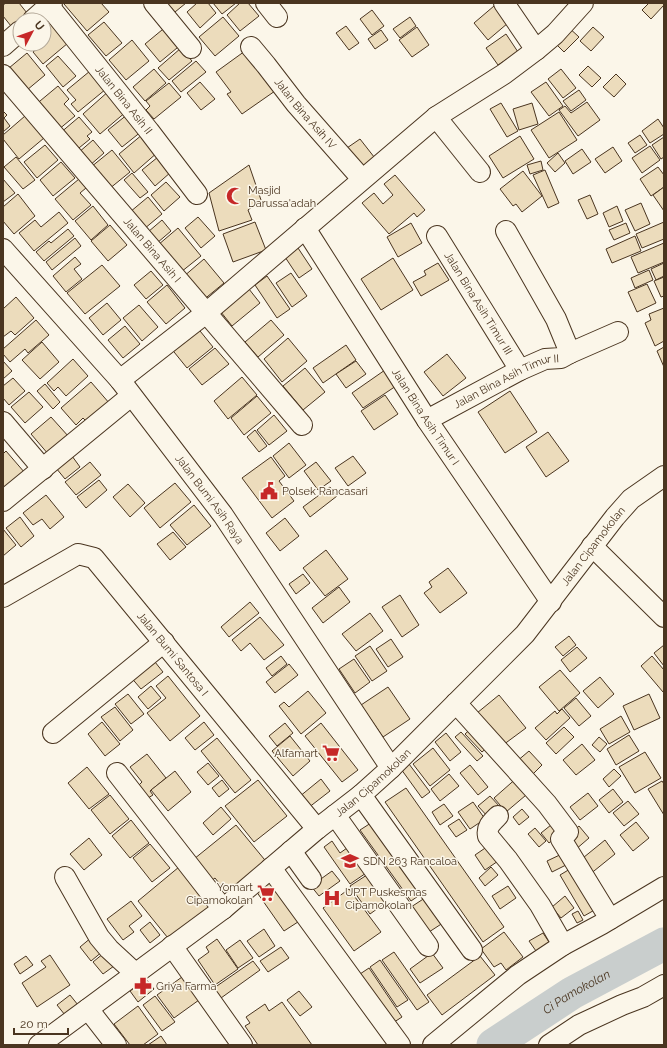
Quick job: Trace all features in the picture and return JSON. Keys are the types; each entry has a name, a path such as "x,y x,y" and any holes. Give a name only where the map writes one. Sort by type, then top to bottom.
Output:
{"street":[{"path":"154,3 191,48"},
{"path":"504,3 536,50"},
{"path":"3,501 43,468 206,313 362,179 436,117 498,78 536,50 555,34 583,3"},
{"path":"42,12 51,4"},
{"name":"Jalan Bina Asih II","path":"51,4 197,194"},
{"path":"3,46 12,38"},
{"name":"Jalan Bina Asih IV","path":"251,47 296,104 362,179"},
{"name":"Jalan Bina Asih I","path":"3,75 302,425"},
{"path":"436,117 480,172"},
{"name":"Jalan Bina Asih Timur I","path":"305,228 427,420 551,602"},
{"name":"Jalan Bina Asih Timur II","path":"427,420 520,370 545,359 561,358 570,353 556,319 506,231"},
{"name":"Jalan Bina Asih Timur III","path":"436,236 520,370"},
{"name":"Jalan Bumi Asih Raya","path":"3,249 126,388 223,515 391,768"},
{"path":"570,353 618,332"},
{"path":"3,422 43,468"},
{"name":"Jalan Cipamokolan","path":"39,1045 223,909 316,829 361,795 391,768 525,634 551,602 615,516 631,499 664,476"},
{"path":"592,546 664,617"},
{"name":"Jalan Bumi Santosa I","path":"3,597 78,554 94,558 316,829"},
{"path":"53,733 164,642"},
{"path":"456,703 547,804 563,824 568,832 561,839 610,919"},
{"path":"116,773 223,909"},
{"path":"361,795 472,950"},
{"path":"335,815 428,946"},
{"path":"498,816 489,825 487,830 488,836 508,860 540,905 563,944"},
{"path":"291,851 311,879"},
{"path":"271,868 400,1045"},
{"path":"65,877 99,937 109,949 135,973"},
{"path":"433,1045 518,975 563,944 610,919 664,887"},
{"path":"172,946 242,1045"},
{"path":"549,1045 579,1025 643,997 664,985"},
{"path":"88,1008 116,1045"}],"building":[{"path":"6,3 19,3 26,12 12,12 11,26 3,16 3,5"},
{"path":"101,3 109,12 87,31 64,4"},
{"path":"167,3 186,3 175,12"},
{"path":"197,3 208,3 216,13 200,28 187,12"},
{"path":"213,3 236,3 222,14"},
{"path":"240,3 248,3 259,16 240,31 227,15"},
{"path":"649,3 662,3 664,5 651,19 642,10"},
{"path":"494,6 508,23 488,40 474,23"},
{"path":"372,10 384,26 372,35 360,19"},
{"path":"223,17 239,36 215,56 199,37"},
{"path":"410,17 416,26 400,38 393,29"},
{"path":"104,22 122,43 106,56 88,35"},
{"path":"52,23 68,43 43,64 33,52 52,52"},
{"path":"168,25 183,43 160,62 145,44"},
{"path":"346,26 359,43 349,50 336,33"},
{"path":"567,26 579,37 564,52 552,40"},
{"path":"417,27 429,45 412,57 399,40"},
{"path":"593,27 604,37 591,51 580,41"},
{"path":"381,30 388,40 375,49 368,39"},
{"path":"506,34 518,52 498,65 486,48"},
{"path":"132,40 149,61 126,80 109,60"},
{"path":"181,48 192,61 169,80 158,68"},
{"path":"245,51 275,91 242,114 227,94 231,92 216,72"},
{"path":"27,53 45,75 27,90 9,68"},
{"path":"58,56 76,76 63,87 46,66"},
{"path":"196,61 206,72 181,92 172,81"},
{"path":"588,66 601,78 592,87 579,75"},
{"path":"154,69 166,83 145,101 133,87"},
{"path":"561,69 576,88 563,98 548,79"},
{"path":"90,71 106,89 78,112 71,104 76,100 67,90"},
{"path":"616,74 626,84 614,97 603,87"},
{"path":"200,82 215,99 201,110 187,93"},
{"path":"546,82 563,106 549,116 531,92"},
{"path":"169,83 181,97 154,119 146,110 150,106 146,101"},
{"path":"58,86 69,99 64,104 75,116 58,130 34,106"},
{"path":"110,90 127,111 100,134 83,114"},
{"path":"579,90 586,100 571,111 563,101"},
{"path":"587,102 600,120 578,136 559,110 565,106 571,113"},
{"path":"501,103 518,131 507,137 490,109"},
{"path":"532,103 538,124 519,130 513,109"},
{"path":"3,111 7,115 4,118 10,126 3,132"},
{"path":"559,112 577,140 549,158 531,130"},
{"path":"128,114 142,131 122,147 108,130"},
{"path":"25,116 44,138 19,159 3,139 3,135"},
{"path":"79,117 92,132 87,136 90,139 74,152 59,134"},
{"path":"658,119 664,128 664,134 650,143 642,131"},
{"path":"143,134 158,152 134,173 119,154"},
{"path":"640,135 647,145 635,153 628,143"},
{"path":"520,136 534,159 503,178 489,156"},
{"path":"664,137 664,157 661,159 652,145"},
{"path":"360,139 378,162 362,174 344,150"},
{"path":"93,140 104,153 89,166 78,153"},
{"path":"45,145 58,160 37,178 24,162"},
{"path":"650,146 660,160 642,173 632,158"},
{"path":"613,147 622,161 605,173 595,159"},
{"path":"582,149 591,162 573,174 565,161"},
{"path":"112,150 130,172 109,189 91,167"},
{"path":"558,153 565,163 555,172 547,163"},
{"path":"16,157 35,180 23,189 4,167"},
{"path":"158,157 171,172 155,186 142,170"},
{"path":"541,161 543,170 530,174 527,165"},
{"path":"61,162 75,178 53,196 40,180"},
{"name":"Masjid Darussa'adah","path":"249,165 261,200 248,210 252,220 219,231 209,193"},
{"path":"658,167 664,175 664,187 651,196 640,179"},
{"path":"545,170 559,203 548,208 533,175"},
{"path":"523,171 542,196 522,212 516,204 513,206 500,189"},
{"path":"132,173 148,192 140,198 124,180"},
{"path":"395,175 425,210 417,217 414,213 389,234 362,203 374,193 383,204 393,195 384,184"},
{"path":"3,179 15,193 3,202"},
{"path":"79,179 86,188 80,193 91,205 73,220 55,199"},
{"path":"166,182 180,197 164,211 151,195"},
{"path":"664,187 664,211 653,195"},
{"path":"18,194 35,216 14,234 3,221 3,207"},
{"path":"590,195 598,214 587,219 578,200"},
{"path":"148,197 162,214 144,229 130,212"},
{"path":"641,203 650,224 635,231 625,210"},
{"path":"93,206 108,225 91,240 75,221"},
{"path":"617,206 623,221 609,227 603,213"},
{"path":"59,212 68,223 34,251 19,233 35,220 41,227"},
{"path":"198,217 215,236 201,248 185,228"},
{"path":"162,220 171,231 157,243 148,232"},
{"path":"255,222 266,250 233,262 223,234"},
{"path":"664,222 664,239 642,248 636,234"},
{"path":"411,223 422,243 398,257 387,237"},
{"path":"626,223 630,233 614,240 609,230"},
{"path":"110,225 127,245 108,261 91,241"},
{"path":"178,228 201,256 181,272 158,245"},
{"path":"68,229 74,236 44,261 36,252 49,241 51,243"},
{"path":"635,236 641,251 612,263 606,249"},
{"path":"75,238 81,246 52,270 46,262"},
{"path":"664,243 664,262 638,273 631,257"},
{"path":"298,248 312,269 299,278 285,257"},
{"path":"75,257 81,264 74,269 82,279 66,292 53,276"},
{"path":"393,258 413,290 381,310 361,279"},
{"path":"204,259 224,283 202,301 183,277"},
{"path":"438,263 449,280 421,296 413,282 426,275 424,271"},
{"path":"664,263 664,276 656,280 651,269"},
{"path":"102,265 120,286 85,314 67,293"},
{"path":"649,270 653,280 635,288 631,278"},
{"path":"151,271 163,285 146,299 134,285"},
{"path":"291,273 307,296 292,307 276,283"},
{"path":"267,276 290,309 277,318 255,285"},
{"path":"664,277 664,296 661,297 654,281"},
{"path":"245,284 260,303 232,326 217,307"},
{"path":"647,284 656,303 637,312 628,292"},
{"path":"167,285 185,308 166,324 147,302"},
{"path":"16,297 34,318 15,335 11,331 3,337 3,309"},
{"path":"107,303 121,320 103,335 89,318"},
{"path":"139,305 158,327 142,341 123,318"},
{"path":"664,308 664,341 655,346 645,323 651,320 649,314"},
{"path":"36,320 49,335 28,353 25,349 10,362 3,354 3,349"},
{"path":"271,320 284,335 258,357 245,342"},
{"path":"125,326 140,344 123,358 108,340"},
{"path":"196,326 213,347 187,368 170,347"},
{"path":"288,338 307,361 282,382 264,359"},
{"path":"42,342 59,362 40,379 22,360"},
{"path":"346,345 356,360 323,383 313,368"},
{"path":"664,347 664,367 657,351"},
{"path":"215,348 229,364 202,385 189,369"},
{"path":"447,354 466,378 443,396 424,372"},
{"path":"73,359 88,376 66,396 58,387 54,391 47,383"},
{"path":"3,361 12,371 3,379"},
{"path":"356,361 366,374 346,388 336,374"},
{"path":"305,368 325,392 303,410 283,386"},
{"path":"385,370 396,386 363,408 352,393"},
{"path":"242,377 257,395 228,419 214,401"},
{"path":"13,378 25,391 9,405 3,398 3,386"},
{"path":"91,382 110,404 88,423 83,418 76,425 61,408"},
{"path":"45,384 60,402 53,409 37,391"},
{"path":"510,391 537,432 505,453 478,412"},
{"path":"29,392 43,407 25,423 11,407"},
{"path":"385,395 398,414 374,430 361,411"},
{"path":"257,396 271,413 244,435 231,418"},
{"path":"274,415 287,431 269,445 257,430"},
{"path":"51,417 69,437 49,455 31,434"},
{"path":"255,430 267,446 259,452 247,437"},
{"path":"548,432 569,461 546,477 526,447"},
{"path":"289,443 306,465 289,478 273,456"},
{"path":"6,451 25,473 5,490 3,488 3,454"},
{"path":"72,456 80,467 65,479 56,468"},
{"path":"353,456 366,473 348,486 335,468"},
{"name":"Polsek Rancasari","path":"271,457 285,476 279,481 294,501 272,518 242,478"},
{"path":"90,462 101,475 76,495 65,482"},
{"path":"316,462 331,481 318,490 304,471"},
{"path":"99,480 107,490 86,508 77,497"},
{"path":"175,483 191,502 160,528 144,508"},
{"path":"128,484 145,503 130,517 113,497"},
{"path":"330,487 337,496 310,517 303,507"},
{"path":"46,495 64,517 50,529 42,519 33,525 23,513"},
{"path":"194,505 211,526 187,545 170,525"},
{"path":"20,517 34,536 21,547 6,528"},
{"path":"285,518 299,536 280,551 266,533"},
{"path":"3,529 16,545 3,556"},
{"path":"173,532 186,547 170,560 157,544"},
{"path":"326,550 348,579 325,596 303,568"},
{"path":"448,568 467,593 440,613 424,593 432,587 429,582"},
{"path":"303,574 310,583 296,594 289,584"},
{"path":"339,587 350,602 323,623 312,608"},
{"path":"400,595 419,625 402,637 382,607"},
{"path":"250,602 259,613 229,637 221,627"},
{"path":"370,613 383,631 356,651 342,634"},
{"path":"260,617 284,645 264,660 250,643 241,651 232,640"},
{"path":"569,636 576,645 563,656 555,647"},
{"path":"391,639 403,657 388,667 376,649"},
{"path":"664,645 664,666 654,653"},
{"path":"370,646 387,671 372,681 355,656"},
{"path":"577,647 587,658 570,672 561,660"},
{"path":"281,656 287,664 272,676 266,668"},
{"path":"652,656 664,670 663,692 641,666"},
{"path":"151,657 163,672 141,689 129,675"},
{"path":"354,659 370,682 355,693 339,669"},
{"path":"289,664 298,675 275,693 266,682"},
{"path":"560,670 580,693 559,711 539,687"},
{"path":"168,676 200,716 170,741 147,713 166,698 156,686"},
{"path":"600,677 614,694 598,708 583,691"},
{"path":"151,686 161,698 148,709 138,697"},
{"path":"388,687 410,719 383,737 361,705"},
{"path":"308,691 326,713 301,734 279,706 284,702 289,707"},
{"path":"128,694 144,714 131,724 115,704"},
{"path":"649,694 660,718 634,730 623,706"},
{"path":"499,695 526,728 503,745 477,713"},
{"path":"576,698 591,716 579,726 564,708"},
{"path":"115,707 133,730 120,741 101,717"},
{"path":"562,709 570,718 546,740 535,728 555,711 557,714"},
{"path":"621,716 630,732 609,744 600,729"},
{"path":"102,722 120,744 105,756 88,734"},
{"path":"204,722 214,735 195,750 185,738"},
{"path":"285,723 293,733 277,746 269,736"},
{"name":"Alfamart","path":"321,723 358,770 342,782 305,736"},
{"path":"474,726 490,745 482,752 465,734"},
{"path":"564,727 574,737 556,754 546,743"},
{"path":"461,732 483,756 477,761 455,737"},
{"path":"446,733 461,752 450,761 435,742"},
{"path":"629,735 639,751 616,765 607,749"},
{"path":"290,736 310,761 293,776 272,751"},
{"path":"599,737 607,744 600,752 592,745"},
{"path":"217,738 251,780 235,793 201,751"},
{"path":"582,744 595,760 576,775 563,760"},
{"path":"433,748 450,770 430,786 413,764"},
{"path":"529,751 542,765 530,777 516,762"},
{"path":"645,752 661,778 635,793 619,767"},
{"path":"147,754 166,778 150,791 153,795 148,798 138,786 142,782 130,767"},
{"path":"208,763 219,776 208,785 197,772"},
{"path":"409,764 430,792 422,798 401,769"},
{"path":"470,765 488,787 478,795 460,773"},
{"path":"87,767 109,794 89,809 68,783"},
{"path":"614,769 621,776 609,787 603,779"},
{"path":"175,771 191,792 168,811 151,790"},
{"path":"449,774 459,786 440,801 431,789"},
{"path":"519,776 532,790 506,812 494,798"},
{"path":"321,779 330,791 308,808 299,797"},
{"path":"222,780 229,789 219,797 212,788"},
{"path":"258,780 287,816 254,842 225,806"},
{"path":"662,781 664,784 664,815 648,789"},
{"path":"406,788 504,927 483,942 385,802"},
{"path":"613,789 623,802 609,813 599,800"},
{"path":"588,793 598,806 580,820 570,807"},
{"path":"110,795 129,819 110,834 91,810"},
{"path":"490,796 500,807 488,817 478,806"},
{"path":"628,801 639,814 624,826 613,813"},
{"path":"473,802 485,819 470,829 458,812"},
{"path":"444,804 453,816 440,825 432,812"},
{"path":"221,807 231,819 213,835 203,823"},
{"path":"522,809 529,817 519,825 513,817"},
{"path":"459,819 467,830 456,837 448,826"},
{"path":"131,820 149,843 130,858 112,836"},
{"path":"374,821 424,892 411,901 360,830"},
{"path":"556,821 564,831 549,843 541,833"},
{"path":"636,822 649,838 633,851 620,835"},
{"path":"236,825 269,865 230,897 215,878 211,881 194,859"},
{"path":"579,826 589,838 575,850 565,838"},
{"path":"535,828 546,841 539,847 528,834"},
{"path":"89,838 102,855 84,870 70,854"},
{"path":"605,840 615,854 589,875 578,862"},
{"name":"SDN 263 Rancaloa","path":"332,841 340,853 354,843 372,869 350,884 324,847"},
{"path":"150,844 170,868 152,882 133,858"},
{"path":"491,844 501,859 485,870 475,855"},
{"path":"566,852 572,862 552,872 547,861"},
{"path":"575,866 598,908 584,916 560,875"},
{"path":"179,867 213,910 172,943 138,901"},
{"path":"491,867 498,875 485,886 479,878"},
{"path":"332,871 340,881 319,896 311,886"},
{"name":"SDN 263 Rancaloa","path":"373,871 392,898 370,914 350,886"},
{"path":"273,880 301,920 284,931 256,891"},
{"path":"508,886 516,898 500,909 492,896"},
{"path":"349,889 381,932 354,951 323,908"},
{"path":"431,894 449,919 429,932 411,907"},
{"path":"565,896 574,908 561,918 552,907"},
{"path":"131,901 142,916 129,926 134,932 123,940 107,919"},
{"path":"578,911 583,920 577,923 572,914"},
{"path":"150,922 160,935 150,943 140,930"},
{"path":"264,929 275,946 259,957 247,941"},
{"path":"504,932 523,957 506,970 501,963 494,967 481,949"},
{"path":"543,933 549,942 536,951 529,941"},
{"path":"92,937 103,951 91,961 80,947"},
{"path":"217,939 238,969 215,985 198,960 209,952 206,947"},
{"path":"240,940 253,958 238,968 226,950"},
{"path":"281,947 289,958 268,972 260,961"},
{"path":"394,952 429,1002 417,1010 382,960"},
{"path":"104,953 114,966 103,974 93,962"},
{"path":"432,953 443,968 420,983 410,969"},
{"path":"50,955 70,985 37,1007 22,983 46,967 41,961"},
{"path":"26,956 33,965 20,974 14,964"},
{"path":"480,956 495,975 442,1015 427,995"},
{"path":"380,960 408,1000 397,1007 370,967"},
{"path":"253,961 260,970 221,998 214,988"},
{"path":"369,968 402,1017 388,1026 354,978"},
{"path":"182,977 199,1000 174,1018 157,995"},
{"path":"146,979 154,989 138,1002 130,991"},
{"path":"299,991 312,1007 300,1016 287,1000"},
{"path":"70,995 82,1010 69,1020 57,1005"},
{"path":"155,996 175,1022 162,1031 143,1005"},
{"path":"282,1002 312,1045 258,1045 245,1026 250,1023 246,1017 265,1004 269,1011"},
{"path":"138,1006 158,1034 143,1045 130,1045 114,1024"},
{"path":"161,1036 167,1045 148,1045"}],"waterway":[{"name":"Ci Pamokolan","path":"493,1045 572,993 664,944"}],"place":[{"name":"Masjid Darussa'adah","path":"235,196"},
{"name":"Polsek Rancasari","path":"269,491"},
{"name":"Alfamart","path":"331,753"},
{"name":"SDN 263 Rancaloa","path":"350,861"},
{"name":"Yomart Cipamokolan","path":"266,893"},
{"name":"UPT Puskesmas Cipamokolan","path":"332,898"},
{"name":"Griya Farma","path":"143,986"}]}
